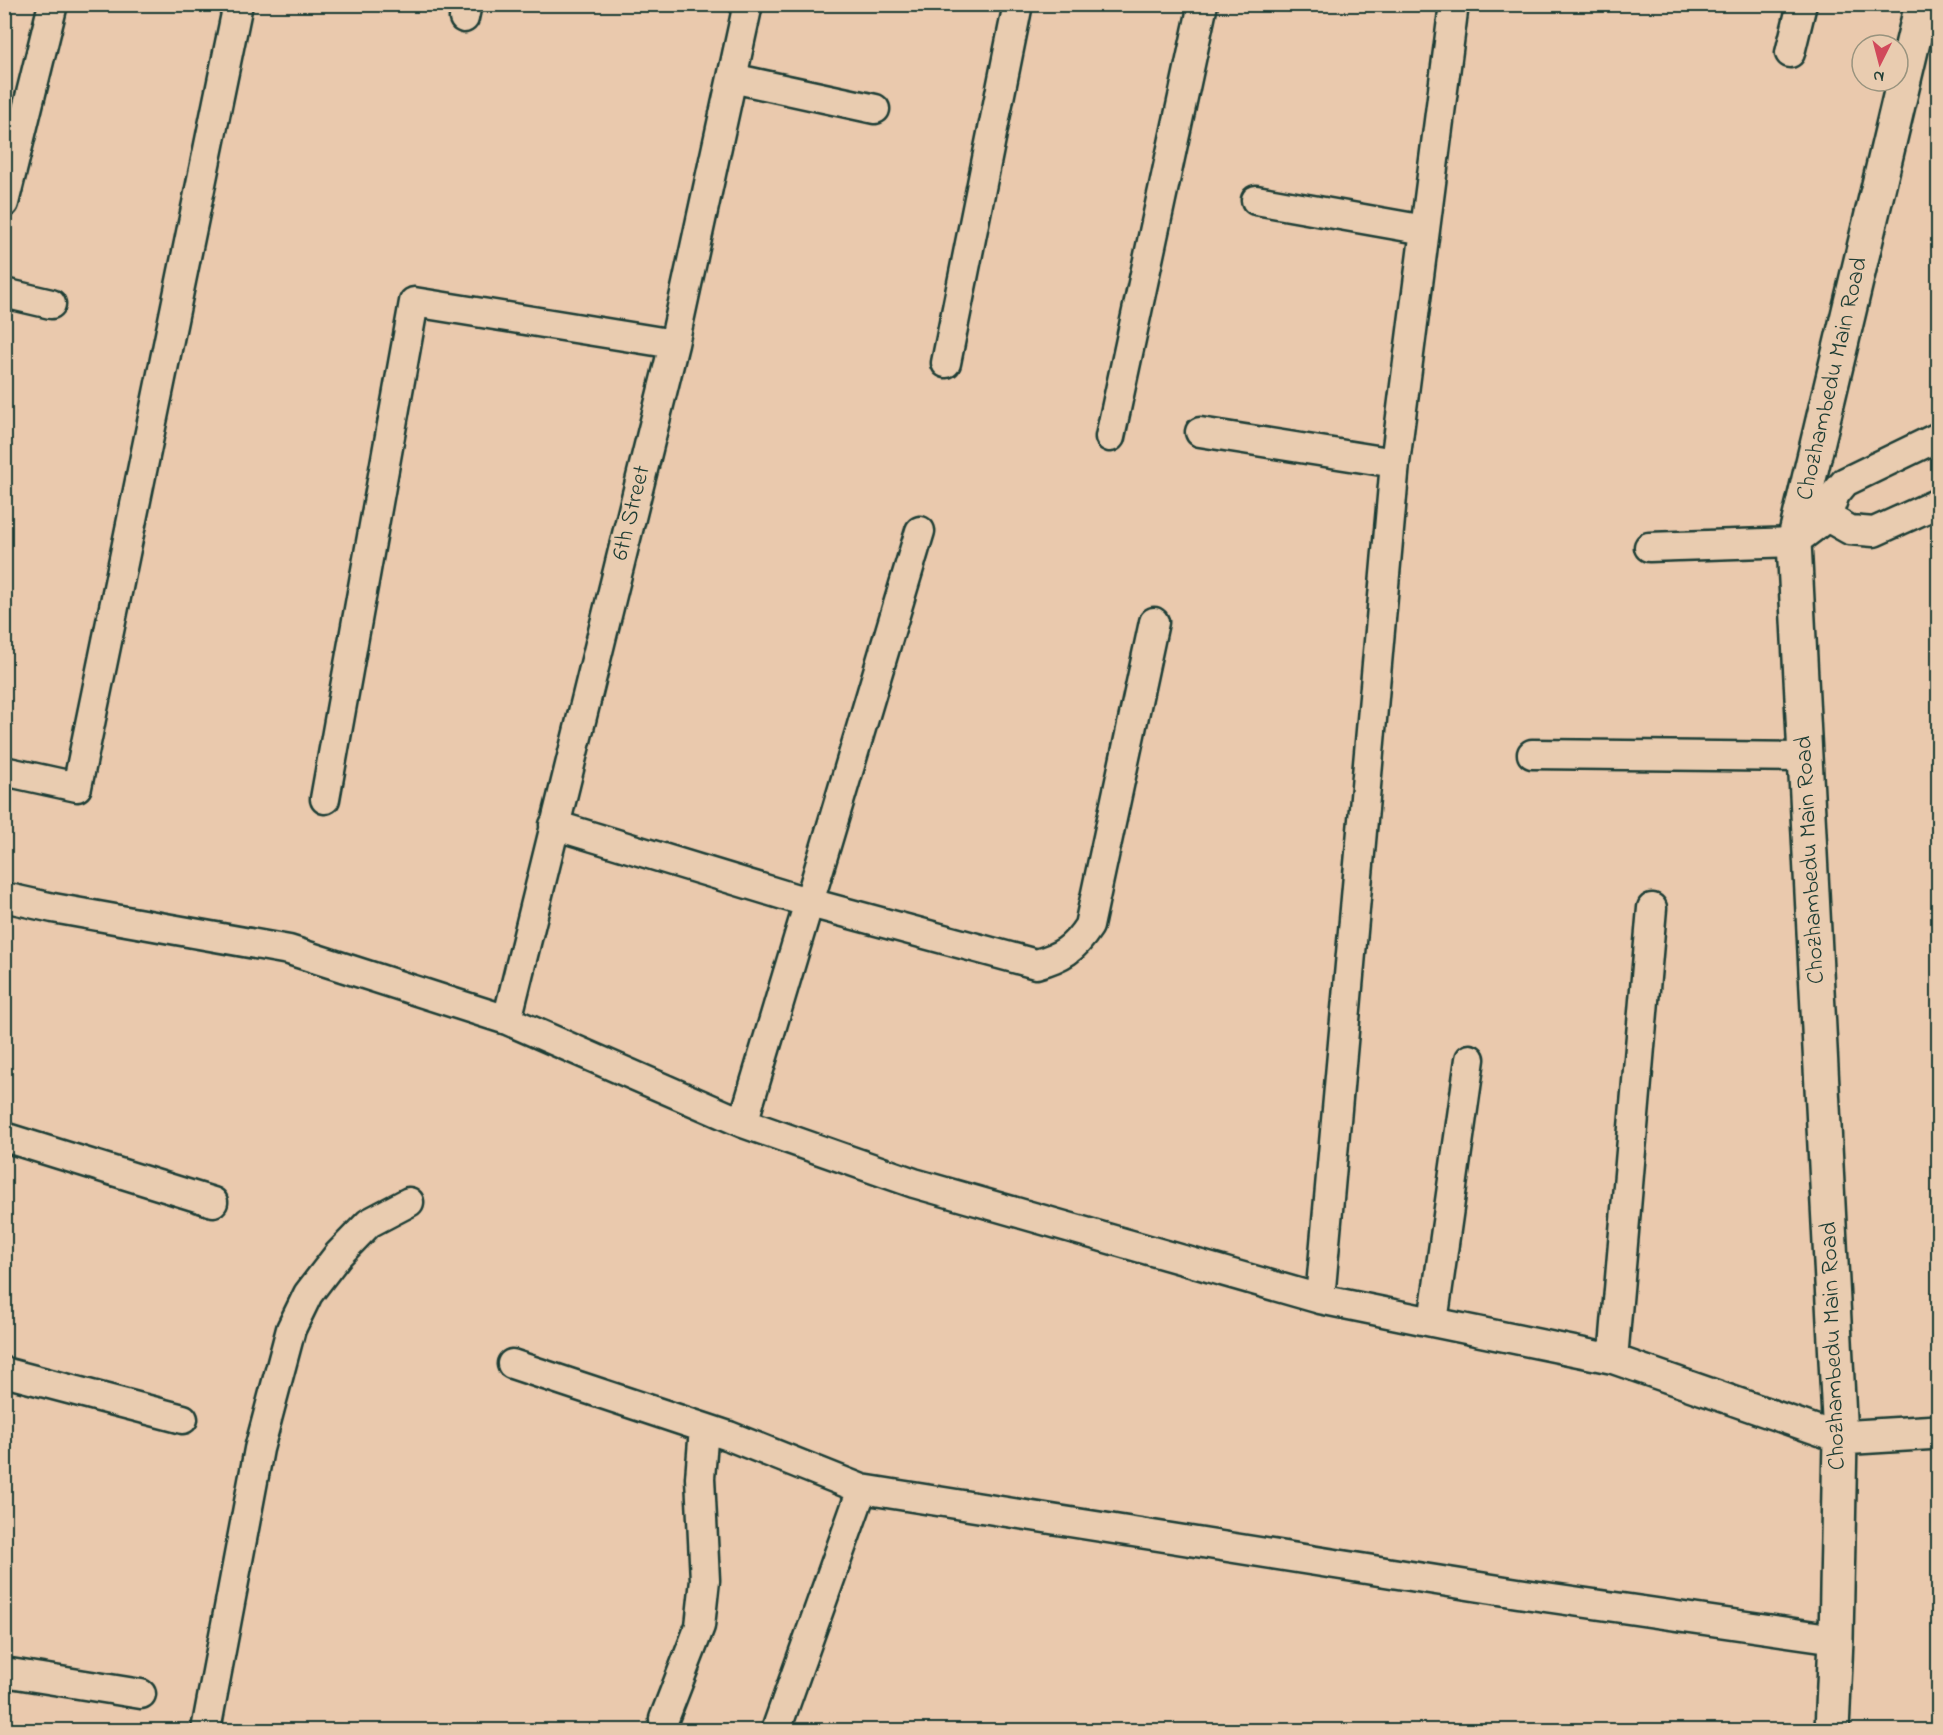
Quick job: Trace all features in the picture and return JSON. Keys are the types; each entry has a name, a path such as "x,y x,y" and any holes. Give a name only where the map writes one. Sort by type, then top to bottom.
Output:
{"street":[{"path":"4,202 17,97 53,4"},
{"path":"4,771 78,786 238,4"},
{"name":"6th Street","path":"507,1020 674,344 748,4"},
{"path":"946,363 1018,4"},
{"path":"1110,437 1203,4"},
{"path":"1320,1299 1395,463 1454,4"},
{"path":"1790,53 1802,4"},
{"name":"Chozhambedu Main Road","path":"1832,1731 1840,1438 1794,542 1926,20"},
{"path":"732,78 875,109"},
{"path":"1256,200 1425,230"},
{"path":"4,293 51,304"},
{"path":"325,799 414,302 674,344"},
{"path":"1200,432 1395,463"},
{"path":"1649,547 1794,542 1827,517 1835,494 1845,482 1938,437"},
{"path":"1827,517 1850,530 1874,532 1938,503"},
{"path":"743,1123 920,531"},
{"path":"554,825 810,903 1036,964 1056,958 1077,944 1089,926 1154,622"},
{"path":"1532,754 1805,757"},
{"path":"4,897 53,908 289,950 507,1020 743,1123 914,1183 1320,1299 1613,1359 1840,1438 1938,1432"},
{"path":"1613,1359 1652,908"},
{"path":"1433,1322 1470,1059"},
{"path":"4,1137 213,1202"},
{"path":"206,1731 259,1449 291,1329 308,1294 338,1254 369,1223 409,1202"},
{"path":"512,1364 704,1428 862,1489 1518,1593 1836,1639"},
{"path":"4,1372 183,1419"},
{"path":"664,1719 700,1626 705,1580 700,1478 704,1428"},
{"path":"776,1731 862,1489"},
{"path":"4,1672 141,1694"}]}
